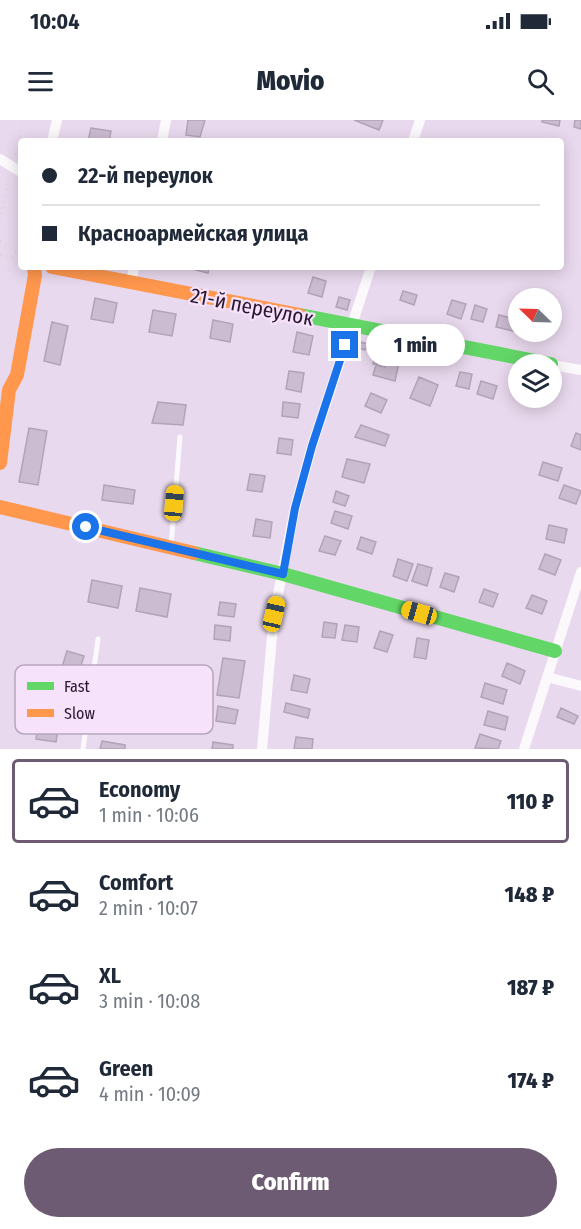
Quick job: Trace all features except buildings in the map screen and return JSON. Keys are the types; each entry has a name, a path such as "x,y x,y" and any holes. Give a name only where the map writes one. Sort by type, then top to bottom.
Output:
{"street":[{"path":"53,138 57,120"},
{"path":"163,138 166,120"},
{"path":"414,138 420,120"},
{"path":"0,159 18,170"},
{"path":"0,462 9,390 17,375 34,270"},
{"name":"21-й переулок","path":"67,270 508,357"},
{"path":"131,283 133,270"},
{"path":"262,749 274,614 295,508 312,446 370,270"},
{"name":"21-й переулок","path":"562,367 581,370"},
{"path":"0,507 283,574 555,651"},
{"path":"524,749 581,572"},
{"path":"547,677 581,686"}],"lane":[{"path":"171,547 180,437"},
{"path":"94,665 98,639"},
{"path":"83,749 85,734"}],"path":[{"path":"0,241 18,253"},
{"path":"0,255 18,259"}],"traffic: fast":[{"path":"300,315 508,356"},
{"path":"194,553 283,574 555,651"}],"traffic: slow":[{"path":"0,463 9,390 17,375 34,270"},
{"path":"68,270 300,315"},
{"path":"0,507 194,553"}],"route":[{"path":"86,527 283,574 295,508 312,446 345,345"}]}
